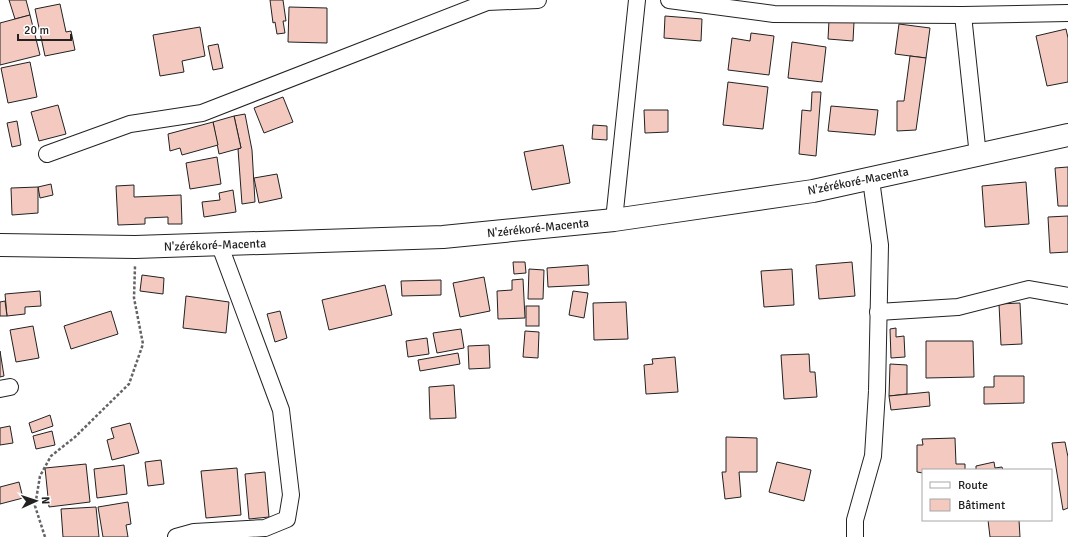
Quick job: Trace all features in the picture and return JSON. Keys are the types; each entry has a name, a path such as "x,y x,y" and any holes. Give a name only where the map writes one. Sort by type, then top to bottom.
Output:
{"highway":[{"name":"N'zérékoré-Macenta","path":"0,246 220,246 443,237 614,220 813,191 978,156 1068,134"}],"street":[{"path":"47,154 130,124 202,113 487,2 538,0"},
{"path":"614,220 637,0"},
{"path":"669,0 774,14 963,15 1048,6 1068,13"},
{"path":"963,15 978,156"},
{"path":"855,537 855,520 874,456 877,391 880,245 870,180"},
{"path":"176,537 194,532 265,528 287,518 291,495 281,410 220,246"},
{"path":"878,312 958,307 1029,289 1068,296"}],"path":[{"path":"46,537 35,506 40,476 51,456 75,437 129,384 143,344 134,298 135,247"}],"building":[{"path":"9,0 26,0 30,15 15,19"},
{"path":"270,0 283,0 286,21 283,21 285,33 277,34 275,22 273,23"},
{"path":"60,4 66,32 71,31 75,50 45,56 35,9"},
{"path":"289,7 327,8 327,43 288,42"},
{"path":"30,15 40,55 0,65 0,23"},
{"path":"665,16 702,19 701,41 664,38"},
{"path":"829,20 854,22 853,41 828,39"},
{"path":"899,24 930,28 926,58 895,54"},
{"path":"200,27 205,56 182,61 184,72 160,76 153,35"},
{"path":"1066,29 1068,38 1068,82 1047,86 1036,36"},
{"path":"751,33 774,36 769,75 728,70 732,38 750,41"},
{"path":"792,42 826,47 822,82 788,78"},
{"path":"218,44 223,68 213,70 208,46"},
{"path":"910,56 926,58 916,130 897,131 897,101 904,101"},
{"path":"30,62 37,97 8,103 1,68"},
{"path":"728,82 768,87 763,129 723,125"},
{"path":"812,92 821,92 816,156 799,154 802,110 811,111"},
{"path":"283,97 293,122 264,133 254,108"},
{"path":"58,105 66,134 39,141 31,112"},
{"path":"831,106 878,110 875,135 828,131"},
{"path":"644,110 668,110 668,132 645,133"},
{"path":"245,114 252,150 255,202 242,204 238,149 241,148 234,116"},
{"path":"234,116 241,148 219,154 213,122"},
{"path":"17,121 21,145 12,147 7,123"},
{"path":"213,122 218,145 182,155 180,148 170,151 168,134"},
{"path":"593,125 607,126 607,140 592,139"},
{"path":"563,145 570,183 532,190 524,152"},
{"path":"217,157 221,184 190,189 186,163"},
{"path":"1068,167 1068,206 1058,206 1055,168"},
{"path":"277,174 282,198 259,203 254,178"},
{"path":"1026,182 1029,224 985,227 982,186"},
{"path":"51,184 53,195 40,198 38,187"},
{"path":"134,185 134,197 181,195 182,224 168,224 168,217 145,218 145,224 118,225 116,186"},
{"path":"38,187 38,213 12,215 11,188"},
{"path":"233,190 236,212 204,217 202,202 220,200 219,193"},
{"path":"1068,216 1068,252 1050,253 1048,217"},
{"path":"513,262 525,262 526,273 514,274"},
{"path":"852,262 855,296 819,299 816,265"},
{"path":"588,265 589,285 548,287 547,268"},
{"path":"529,269 544,270 543,299 528,299"},
{"path":"792,269 794,305 764,307 761,271"},
{"path":"142,275 164,278 163,294 140,291"},
{"path":"484,277 490,311 460,317 453,283"},
{"path":"523,279 525,318 498,319 497,291 512,290 512,280"},
{"path":"441,280 441,295 402,296 401,281"},
{"path":"385,285 392,315 329,330 322,300"},
{"path":"40,291 41,306 25,307 25,314 7,316 5,294"},
{"path":"573,291 588,293 584,318 569,315"},
{"path":"186,296 229,302 226,333 183,328"},
{"path":"5,301 7,316 0,316 0,302"},
{"path":"626,302 628,339 594,340 593,303"},
{"path":"1020,303 1022,344 1001,345 999,304"},
{"path":"526,306 539,306 539,326 526,326"},
{"path":"111,311 118,334 71,349 64,326"},
{"path":"280,311 287,338 275,342 267,314"},
{"path":"33,326 39,358 16,362 10,330"},
{"path":"896,328 896,337 904,336 905,357 891,358 890,329"},
{"path":"461,329 464,348 437,353 433,333"},
{"path":"525,331 539,332 538,358 523,357"},
{"path":"427,338 429,354 408,357 406,341"},
{"path":"926,341 973,341 974,377 926,378"},
{"path":"489,345 490,368 469,369 468,346"},
{"path":"0,351 4,376 0,377"},
{"path":"458,353 460,364 420,371 418,360"},
{"path":"809,354 810,372 815,372 817,397 784,399 781,355"},
{"path":"675,357 678,392 646,394 644,365 653,364 652,359"},
{"path":"890,364 907,365 907,394 889,396"},
{"path":"994,376 1024,376 1024,403 984,404 984,387 994,387"},
{"path":"454,385 456,418 430,419 429,387"},
{"path":"929,392 930,406 891,410 889,396"},
{"path":"50,415 53,426 32,433 29,423"},
{"path":"130,423 139,453 112,460 107,440 114,438 111,428"},
{"path":"10,426 13,443 0,445 0,428"},
{"path":"52,431 55,445 36,449 33,436"},
{"path":"726,437 757,438 757,472 739,472 741,497 725,499 722,472 726,472"},
{"path":"955,438 956,464 965,464 965,469 922,469 922,473 917,472 917,445 923,445 922,439"},
{"path":"1065,442 1068,457 1068,508 1063,510 1052,443"},
{"path":"161,460 164,484 148,486 145,462"},
{"path":"777,462 811,470 804,501 769,492"},
{"path":"994,462 995,468 1002,467 1003,469 976,469 976,466"},
{"path":"86,464 90,502 49,507 45,468"},
{"path":"124,465 127,494 97,498 94,469"},
{"path":"237,468 241,515 206,518 201,471"},
{"path":"265,472 269,517 249,519 245,474"},
{"path":"19,482 23,498 0,504 0,487"},
{"path":"128,502 131,524 126,525 128,537 103,537 98,507"},
{"path":"96,507 99,537 63,537 61,509"},
{"path":"988,521 1019,521 1020,537 990,537"}]}
